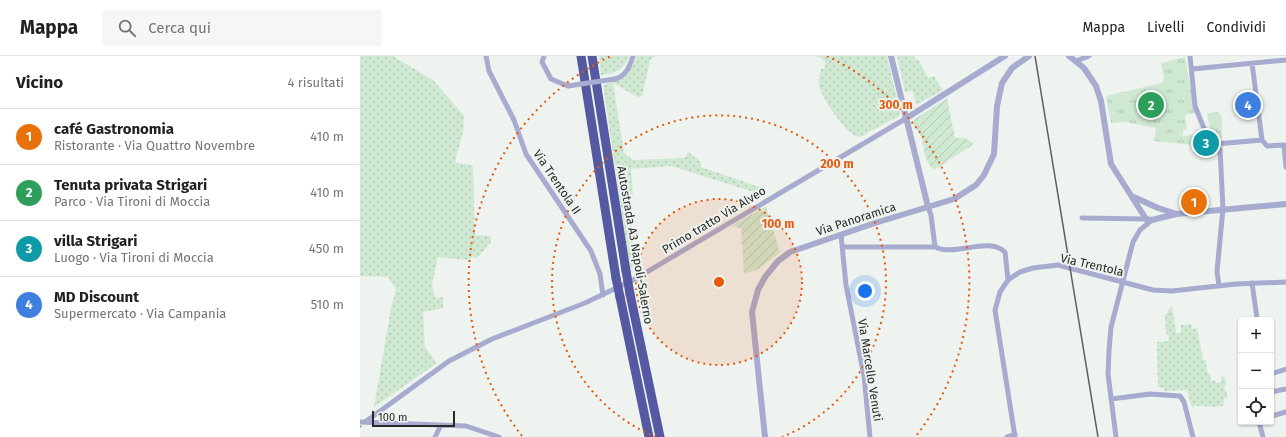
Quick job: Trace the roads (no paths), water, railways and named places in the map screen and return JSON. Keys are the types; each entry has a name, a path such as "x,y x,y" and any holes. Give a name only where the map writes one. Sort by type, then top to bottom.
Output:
{"highway":[{"name":"Autostrada A3 Napoli-Salerno","path":"581,56 616,278 649,437"},
{"name":"Autostrada A3 Napoli-Salerno","path":"592,56 630,294 660,437"}],"street":[{"name":"Via Trentola II","path":"486,56 489,71 514,120 526,154 592,251 600,274 603,296"},
{"path":"544,56 542,62 551,79 568,86 620,78 628,70 634,56"},
{"path":"891,56 905,119 928,207 932,215 935,247"},
{"name":"Primo tratto Via Alveo","path":"362,422 449,361 492,339 603,296 635,279 905,119 1005,56"},
{"name":"Via Panoramica","path":"765,437 752,312 758,290 770,269 785,255 840,235 928,207 966,192 984,175 994,154 997,106 1000,89 1005,78 1016,65 1029,56"},
{"path":"1069,56 1088,72 1096,86 1101,101 1111,164 1148,218"},
{"path":"1076,61 1089,56"},
{"path":"1190,56 1195,106 1206,131 1220,149 1223,209 1217,271 1219,286"},
{"path":"1192,69 1286,60"},
{"path":"1252,63 1262,140 1267,146 1284,145 1286,167"},
{"path":"1216,144 1262,140"},
{"path":"1131,195 1149,204 1153,204 1158,208 1176,214"},
{"path":"1148,218 1144,207 1149,204"},
{"path":"1082,218 1148,218 1223,209 1286,204"},
{"path":"1116,437 1108,374 1111,327 1134,242 1148,218 1159,213 1158,208"},
{"path":"1140,230 1148,218"},
{"name":"Via Marcello Venuti","path":"840,235 846,284 864,376 870,437"},
{"path":"842,247 935,247 940,249 987,246 1001,248 1005,252 1008,280 1000,292 996,310 1015,435 1006,437"},
{"name":"Via Trentola","path":"1008,280 1020,272 1033,268 1058,265 1153,290 1172,291 1252,283 1286,282"},
{"path":"1252,283 1257,317"},
{"path":"1274,373 1286,369"},
{"path":"1274,391 1286,389"},
{"path":"1111,399 1150,394 1180,396 1184,402 1193,437"},
{"path":"1274,415 1286,412"},
{"path":"362,422 440,427 466,426 499,437"},
{"path":"1260,425 1263,437"},
{"path":"435,437 440,427"}],"railway":[{"path":"1035,56 1098,437"}],"place":[{"name":"Tenuta privata Strigari","path":"1151,105"},
{"name":"MD Discount","path":"1248,105"},
{"name":"villa Strigari","path":"1206,143"},
{"name":"café Gastronomia","path":"1194,202"}]}
